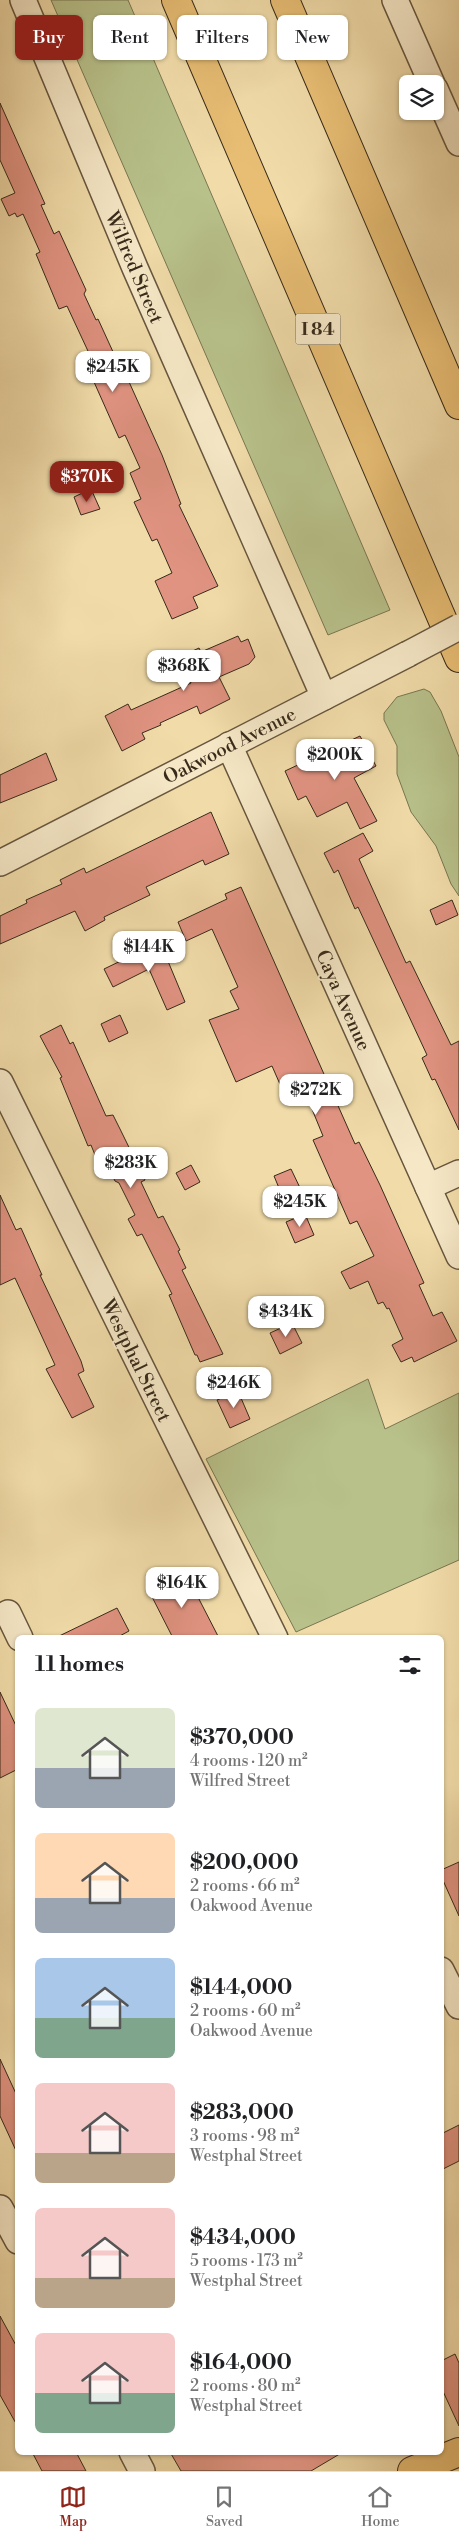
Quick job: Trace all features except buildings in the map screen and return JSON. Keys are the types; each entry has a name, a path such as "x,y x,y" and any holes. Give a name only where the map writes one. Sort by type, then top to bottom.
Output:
{"main road":[{"name":"I 84","path":"176,0 459,658"},
{"path":"285,0 459,405"},
{"path":"422,2462 459,2452"}],"street":[{"name":"Wilfred Street","path":"23,0 135,268 324,697"},
{"path":"395,0 428,75"},
{"path":"444,109 459,142"},
{"name":"Oakwood Avenue","path":"0,863 459,627"},
{"name":"Caya Avenue","path":"229,745 459,1256"},
{"name":"Westphal Street","path":"0,1082 274,1635"},
{"path":"428,1187 459,1173"},
{"path":"8,1613 19,1635"},
{"path":"444,1976 459,2006"},
{"path":"0,2208 15,2236"},
{"path":"134,2455 142,2471"}],"green space":[{"path":"51,0 128,0 134,15 93,15 93,60 154,60 390,610 328,635 77,60 83,60 83,15 58,15"},
{"path":"424,689 430,692 441,711 459,757 459,896 451,884 436,846 411,812 397,774 397,746 384,720 384,713 397,697"},
{"path":"368,1379 385,1429 459,1393 459,1560 296,1632 206,1459"}]}
